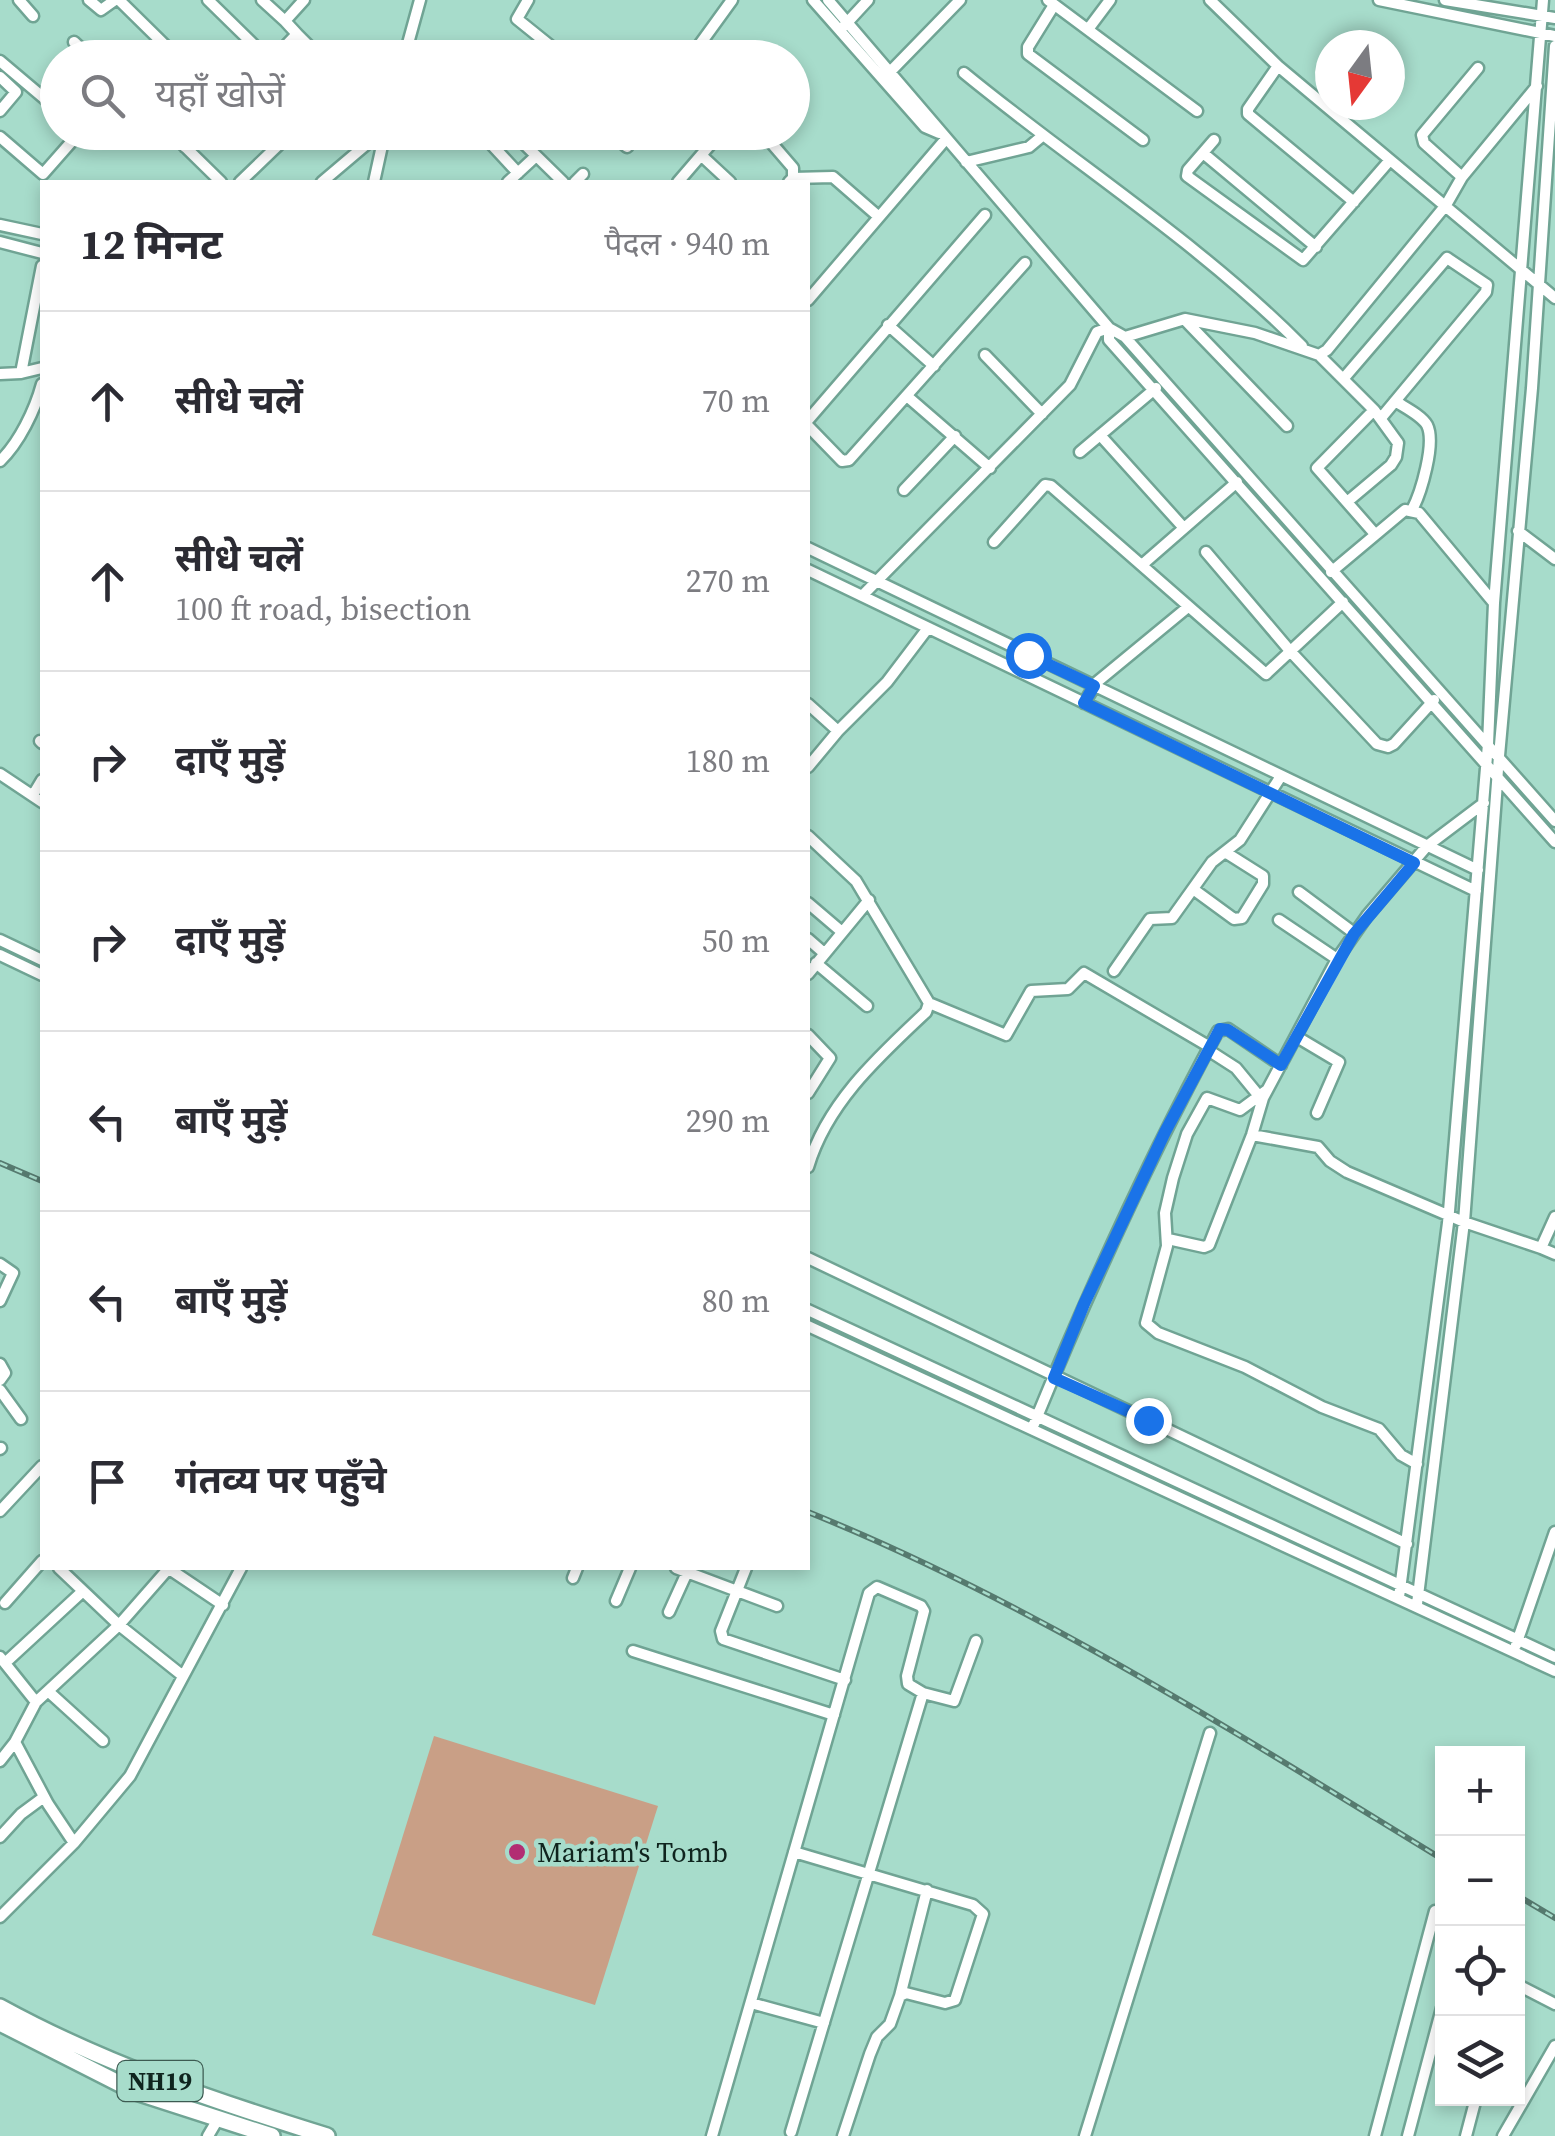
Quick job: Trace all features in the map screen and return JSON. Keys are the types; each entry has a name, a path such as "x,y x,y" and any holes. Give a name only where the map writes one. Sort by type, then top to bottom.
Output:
{"highway":[{"name":"NH19","path":"0,2006 67,2043 140,2074 327,2136"},
{"name":"NH19","path":"1,2028 136,2092 248,2133 272,2136"}],"street":[{"path":"19,0 32,16"},
{"path":"89,0 100,10 117,0 159,40"},
{"path":"208,0 249,40"},
{"path":"262,0 303,40"},
{"path":"285,21 304,0"},
{"path":"409,40 420,0"},
{"path":"528,0 517,18 543,40"},
{"path":"703,40 730,4 713,0"},
{"path":"814,0 887,76 925,127 942,137 966,162 1109,328 1125,337 1165,381 1499,756 1555,822 1546,832"},
{"path":"828,0 843,27"},
{"path":"843,27 868,0"},
{"path":"887,76 960,0"},
{"path":"1089,28 1110,0"},
{"path":"1210,0 1278,66 1555,298"},
{"path":"1379,0 1555,36"},
{"path":"1446,0 1555,18"},
{"path":"1400,1592 1449,1215 1543,0"},
{"path":"1458,1 1458,16"},
{"path":"1143,140 1028,54 1051,2 1198,111"},
{"path":"291,40 297,34"},
{"path":"1418,1599 1464,1222 1497,779 1550,184 1555,46"},
{"path":"0,61 40,95"},
{"path":"1278,66 1248,114 1354,202"},
{"path":"1462,177 1424,143 1422,135 1478,68"},
{"path":"964,74 1215,268 1306,350"},
{"path":"0,77 16,92 0,111"},
{"path":"1319,354 1446,205 1462,177 1537,86"},
{"path":"0,136 43,174 64,150"},
{"path":"810,298 942,137"},
{"path":"966,162 1029,147 1041,137"},
{"path":"1214,140 1187,176 1302,260 1390,160"},
{"path":"189,150 219,180"},
{"path":"242,180 273,150"},
{"path":"324,180 361,150"},
{"path":"374,180 380,150"},
{"path":"497,150 518,173"},
{"path":"529,150 561,180"},
{"path":"680,180 707,150"},
{"path":"778,150 793,168 791,180 833,177 878,217"},
{"path":"1204,152 1316,247"},
{"path":"510,180 535,156"},
{"path":"702,156 728,180"},
{"path":"1528,184 1550,184"},
{"path":"810,421 985,215"},
{"path":"0,225 40,234"},
{"path":"0,242 40,252"},
{"path":"1344,378 1444,260 1450,258 1488,288 1395,401 1317,465 1375,534"},
{"path":"810,425 847,461 1025,263"},
{"path":"20,374 40,276"},
{"path":"1185,319 1287,426"},
{"path":"1125,337 1185,319 1255,333 1319,354 1378,414 1398,443 1396,458 1346,502"},
{"path":"888,326 934,366"},
{"path":"1109,328 1109,340 1152,392 1555,842"},
{"path":"862,596 1076,378 1084,352 1097,332 1109,328"},
{"path":"985,354 1042,414"},
{"path":"0,374 40,369"},
{"path":"1080,452 1165,381"},
{"path":"0,461 10,450 40,392"},
{"path":"908,397 990,468"},
{"path":"1395,401 1421,419 1428,431 1425,477 1412,510"},
{"path":"1100,435 1183,527"},
{"path":"904,490 954,436"},
{"path":"1143,564 1246,474"},
{"path":"994,542 1048,484 1262,672 1271,673 1342,602"},
{"path":"1323,580 1375,534 1406,510 1412,510 1420,513 1494,604"},
{"path":"1518,532 1555,560"},
{"path":"810,549 1478,870"},
{"path":"1206,552 1291,652 1383,746 1394,744 1441,693"},
{"path":"810,571 1476,891"},
{"path":"1084,703 1094,686 1188,607"},
{"path":"810,765 888,682 928,628"},
{"path":"810,710 838,731"},
{"path":"0,774 38,798"},
{"path":"1114,971 1150,919 1172,918 1212,862 1240,840 1281,776"},
{"path":"1168,1239 1204,1247 1210,1244 1252,1136 1263,1093 1337,959 1427,846 1482,803 1496,803"},
{"path":"810,838 848,872 869,900 930,1003 1006,1035 1031,991 1071,988 1084,973 1209,1048 1263,1093"},
{"path":"1193,888 1234,920 1242,918 1263,884 1262,876 1225,852"},
{"path":"1299,892 1354,934"},
{"path":"810,972 869,900"},
{"path":"810,905 842,932"},
{"path":"1279,920 1337,959"},
{"path":"0,940 40,959"},
{"path":"810,942 824,953"},
{"path":"0,955 40,974"},
{"path":"816,964 867,1006"},
{"path":"810,1162 817,1142 860,1074 926,1012 930,1003"},
{"path":"1032,1430 1084,1304 1165,1132 1218,1031 1226,1028 1281,1065"},
{"path":"1297,1037 1339,1062 1317,1114"},
{"path":"810,1038 830,1058 810,1091"},
{"path":"1263,1093 1240,1110 1210,1097 1206,1099 1187,1134 1165,1213 1168,1239 1146,1315 1149,1328 1263,1375 1322,1407 1380,1429 1401,1455 1417,1464"},
{"path":"1252,1136 1318,1147 1347,1172 1464,1222 1555,1254"},
{"path":"1540,1248 1555,1217"},
{"path":"810,1259 1407,1544"},
{"path":"0,1264 13,1273 0,1302"},
{"path":"810,1311 1400,1592"},
{"path":"810,1327 1032,1430 1555,1657"},
{"path":"0,1364 4,1374 0,1380"},
{"path":"0,1390 21,1419"},
{"path":"0,1511 40,1468"},
{"path":"1514,1651 1555,1532"},
{"path":"5,1602 40,1562"},
{"path":"61,1570 119,1625 183,1676"},
{"path":"0,1761 36,1702 119,1625 166,1570"},
{"path":"171,1570 223,1605"},
{"path":"2,1912 74,1843 130,1776 238,1570"},
{"path":"616,1601 629,1570"},
{"path":"668,1612 689,1570 778,1606"},
{"path":"745,1570 720,1631 723,1639 845,1680"},
{"path":"712,2136 869,1594 877,1587 924,1610 907,1676 908,1684 922,1693 954,1701 976,1640"},
{"path":"36,1702 2,1660 83,1591"},
{"path":"1418,1599 1555,1671"},
{"path":"633,1652 834,1715"},
{"path":"50,1692 103,1742"},
{"path":"791,2132 922,1693"},
{"path":"1085,2136 1210,1732"},
{"path":"15,1742 74,1843"},
{"path":"0,1836 44,1797"},
{"path":"794,1852 979,1907 983,1914 954,2000 945,2003 906,1993 900,1996"},
{"path":"844,2136 870,2054 877,2037 890,2024 900,1996 928,1890"},
{"path":"1375,2136 1435,1910"},
{"path":"1525,1989 1555,2004"},
{"path":"751,2003 824,2023"},
{"path":"1408,2136 1440,2016"},
{"path":"1503,2136 1555,2046"},
{"path":"1466,2136 1474,2106"},
{"path":"208,2136 218,2119"}],"shaded area":[{"path":"434,1736 658,1806 595,2005 372,1935"}],"railway":[{"path":"0,1163 40,1180"},
{"path":"810,1513 1053,1628 1435,1855"},
{"path":"1525,1900 1555,1918"}],"place":[{"name":"Mariam's Tomb","path":"517,1852"}],"route":[{"path":"1028,655 1094,686 1084,703 1414,863 1367,916 1337,959 1281,1065 1226,1028 1220,1029 1165,1132 1084,1304 1054,1378 1148,1420"}]}
